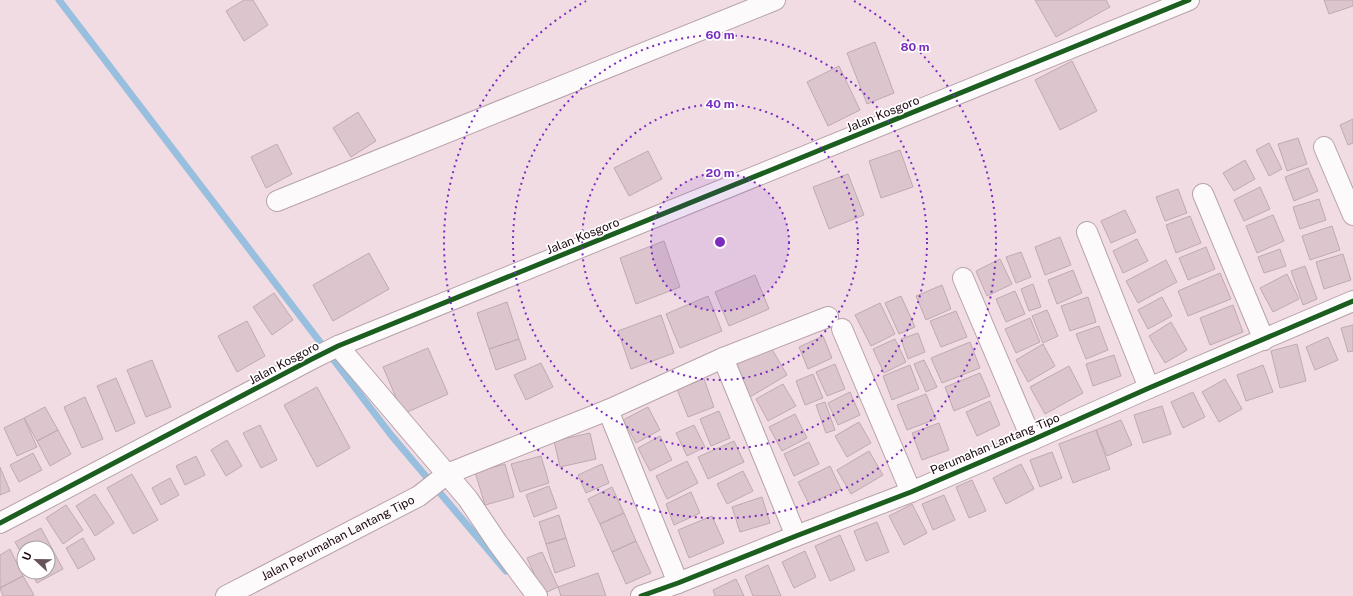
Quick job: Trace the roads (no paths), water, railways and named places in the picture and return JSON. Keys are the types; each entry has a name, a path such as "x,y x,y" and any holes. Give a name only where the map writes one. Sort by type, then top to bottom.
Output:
{"street":[{"path":"277,201 775,0"},
{"name":"Jalan Kosgoro","path":"0,523 337,347 1189,0"},
{"path":"1324,147 1353,215"},
{"path":"1203,194 1264,340"},
{"path":"1087,232 1148,388"},
{"path":"963,278 1032,440"},
{"name":"Perumahan Lantang Tipo","path":"642,596 910,492 1032,440 1148,388 1353,301"},
{"name":"Jalan Perumahan Lantang Tipo","path":"226,596 419,496 446,475 608,410 723,358 835,323 910,492"},
{"path":"337,347 468,499 497,542 537,596"},
{"path":"723,358 796,536"},
{"path":"608,410 678,583"}],"waterway":[{"path":"59,0 391,435 506,571"}]}
